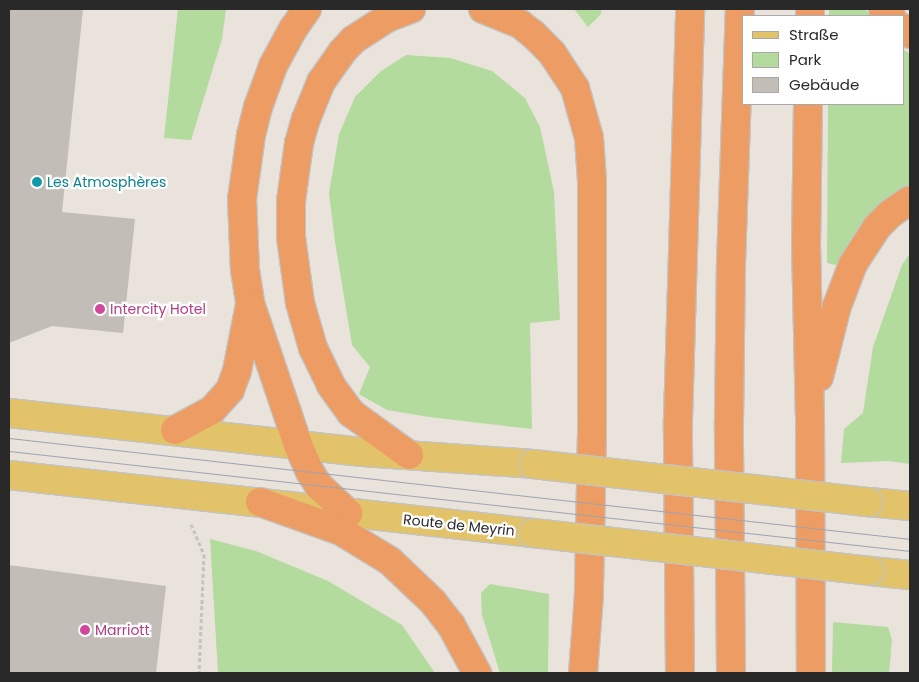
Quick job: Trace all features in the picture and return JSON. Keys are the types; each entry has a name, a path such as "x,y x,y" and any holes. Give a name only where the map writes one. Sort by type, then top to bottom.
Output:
{"highway":[{"path":"307,9 293,28 273,66 258,107 251,135 242,208 245,270 250,303 298,445 310,472 319,486 348,513"},
{"path":"409,455 351,413 331,385 313,348 300,303 290,237 291,201 299,143 321,82 331,66 353,40 387,18 411,9"},
{"path":"483,9 520,24 552,53 575,88 589,138 592,181 592,432 590,596 583,673"},
{"path":"674,9 685,165"},
{"path":"680,673 678,420 690,9"},
{"path":"731,673 729,401 731,263 740,9"},
{"path":"808,105 806,244 810,415 811,673"},
{"path":"810,415 837,306 853,264 877,227 890,214 910,200"},
{"path":"175,430 212,410 230,390 237,371 250,303"},
{"path":"260,502 341,531 390,561 434,602 451,625 477,673"}],"main road":[{"path":"9,413 298,445 533,464 910,506"},
{"name":"Route de Meyrin","path":"9,475 910,575"}],"path":[{"path":"190,523 204,554 199,673"}],"green space":[{"path":"178,9 226,9 222,39 191,140 164,138"},
{"path":"574,9 601,9 601,14 588,27"},
{"path":"829,9 865,9 871,15 829,15"},
{"path":"904,50 910,54 910,186 840,266 827,263 828,105 904,105"},
{"path":"406,55 450,58 492,71 525,98 540,127 554,192 560,320 530,323 532,429 387,410 359,394 370,367 352,345 329,193 339,134 355,97 381,71"},
{"path":"910,253 910,464 888,461 841,463 844,429 863,413 873,347 902,265"},
{"path":"210,539 256,551 328,581 402,625 435,673 218,673"},
{"path":"490,584 549,594 548,673 500,673 482,615 481,593"},
{"path":"833,622 888,627 892,640 889,673 832,673"}],"building":[{"name":"Les Atmosphères","path":"9,9 83,9 62,212 135,219 123,333 52,326 9,343"},
{"name":"Marriott","path":"9,565 166,586 156,673 9,673"}],"tram line":[{"path":"9,438 910,539"},
{"path":"9,451 910,551"}],"place":[{"name":"Les Atmosphères","path":"37,182"},
{"name":"Intercity Hotel","path":"100,309"},
{"name":"Marriott","path":"85,630"}]}
